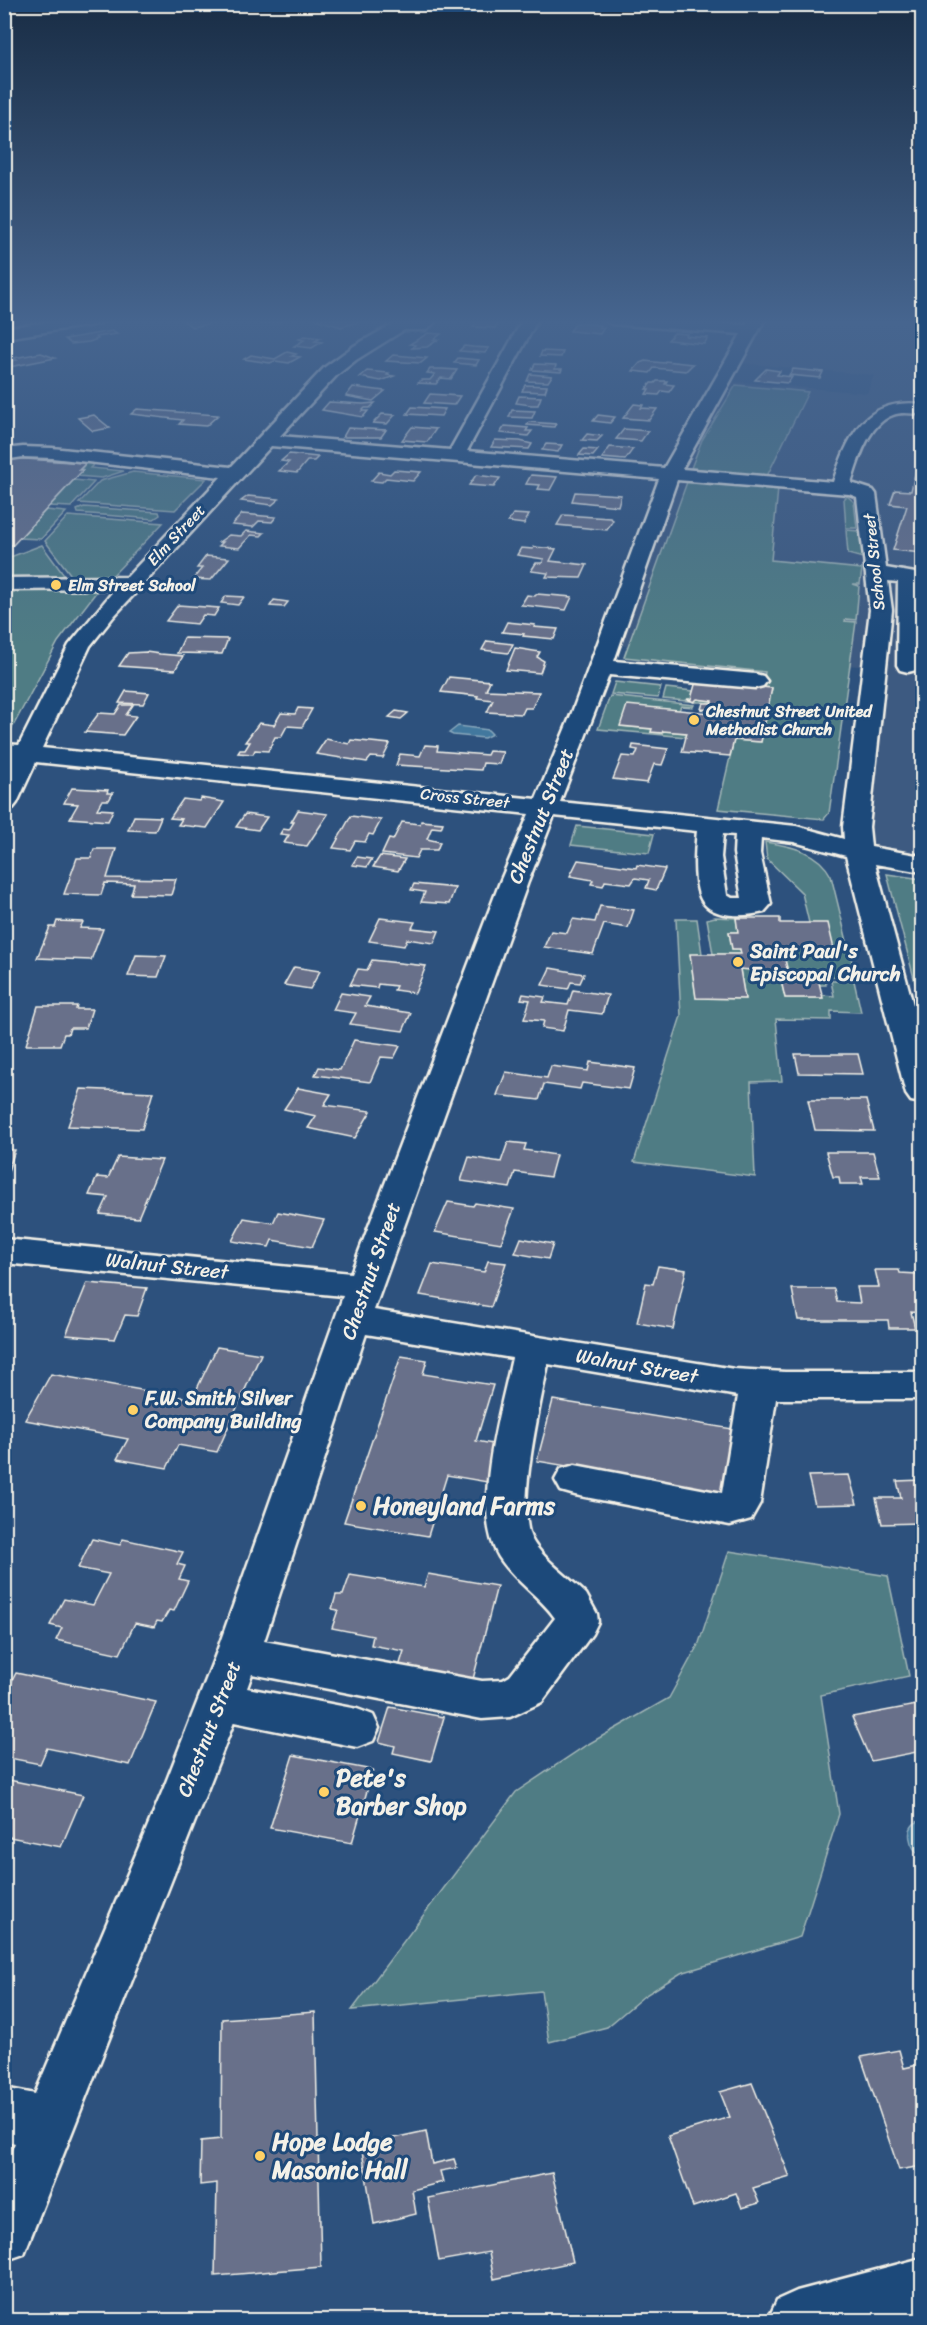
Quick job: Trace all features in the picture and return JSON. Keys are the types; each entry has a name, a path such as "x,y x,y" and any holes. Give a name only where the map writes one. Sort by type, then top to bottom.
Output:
{"street":[{"name":"Elm Street","path":"4,803 16,752 57,688 80,645 131,583 278,428"},
{"path":"456,455 471,428"},
{"name":"Chestnut Street","path":"4,2234 27,2119 189,1783 238,1654 359,1303 508,898 600,667 670,474 696,428"},
{"path":"266,440 851,490 850,458 870,428"},
{"path":"4,455 23,452 52,453 234,473"},
{"name":"School Street","path":"851,490 867,497 881,610 856,826 858,851 922,1094"},
{"path":"876,661 915,666 908,577 877,573"},
{"path":"4,584 131,583"},
{"path":"600,667 755,681"},
{"name":"Cross Street","path":"16,752 796,834 886,859 922,864"},
{"path":"710,825 708,856 713,896 717,901 728,905 754,906 757,904 747,853 749,829"},
{"name":"Walnut Street","path":"4,1251 359,1303 533,1349 697,1377 759,1384 837,1387 922,1386"},
{"path":"238,1654 482,1700 510,1698 526,1689 577,1622 576,1614 571,1606 513,1545 506,1527 507,1485 533,1349"},
{"path":"575,1480 730,1510 737,1508 740,1503 759,1384"},
{"path":"220,1701 357,1728"},
{"path":"797,2320 922,2286"}],"shaded area":[{"path":"703,428 922,428 922,858 876,849 870,844 867,835 881,668 616,645 676,478"},
{"path":"458,726 488,730 492,734 484,738 449,733"},
{"path":"922,1820 922,1857 911,1843 910,1832 916,1823"}],"green space":[{"path":"710,428 791,428 767,476 691,468"},
{"path":"76,461 95,463 90,468 124,471 102,478 77,476 85,464 74,463"},
{"path":"133,472 206,479 175,510 79,503 100,481"},
{"path":"74,480 94,482 71,507 50,506"},
{"path":"689,481 778,489 771,560 862,569 860,584 853,584 859,586 856,620 846,619 845,621 856,622 829,813 824,819 718,809 734,740 761,742 772,688 763,687 765,672 624,657"},
{"path":"847,496 854,502 857,528 846,528 844,499"},
{"path":"84,507 159,512 160,515 154,519 78,513 77,510"},
{"path":"46,510 66,512 41,539 20,538"},
{"path":"68,516 163,523 112,576 74,579 45,541"},
{"path":"846,530 859,531 863,558 848,554"},
{"path":"42,545 66,578 5,580 5,559"},
{"path":"93,589 97,591 58,642 11,730 5,732 5,591"},
{"path":"615,682 661,687 658,698 611,694"},
{"path":"666,688 693,691 691,699 687,700 691,701 663,699"},
{"path":"610,696 694,705 693,707 681,706 679,710 620,726 652,729 651,732 687,733 686,737 598,729"},
{"path":"697,699 712,701 712,703 694,702"},
{"path":"577,826 654,834 649,853 571,845"},
{"path":"765,842 784,845 811,855 831,876 856,978 825,977 826,985 820,985 817,975 811,975 810,972 788,972 784,956 790,955 785,953 784,949 834,949 809,923 802,893 767,859"},
{"path":"887,874 922,879 922,1009"},
{"path":"736,918 738,932 729,932 732,949 740,949 741,954 713,954 707,919"},
{"path":"676,919 697,919 702,954 690,955 696,998 745,999 740,969 779,972 785,998 834,996 831,981 854,981 861,1012 831,1011 831,1020 776,1019 782,1081 751,1082 755,1177 634,1162 681,1016"},
{"path":"729,1551 888,1576 909,1676 821,1695 839,1814 800,1937 681,1973 644,1996 607,2027 549,2042 541,1991 352,2010 516,1792 585,1746 669,1698 699,1643"}],"building":[{"path":"89,428 110,428 93,431"},
{"path":"348,428 386,430 381,437 343,437"},
{"path":"412,428 436,429 427,442 402,440"},
{"path":"504,428 528,428 526,431 532,431 528,436 500,433"},
{"path":"624,429 648,431 641,441 616,439"},
{"path":"587,434 602,436 597,441 582,440"},
{"path":"495,440 532,444 529,449 491,447"},
{"path":"546,444 562,445 558,452 542,450"},
{"path":"922,444 922,553 893,550 907,506 890,504 895,490 911,491"},
{"path":"610,447 633,449 625,460 602,458"},
{"path":"584,449 598,450 593,456 579,455"},
{"path":"289,454 318,457 314,461 307,461 297,473 279,471 289,462 281,461"},
{"path":"10,458 86,463 79,470 83,470 13,545 9,545 4,550 4,463"},
{"path":"394,470 421,472 413,481 386,478 382,482 371,481 379,472 390,474"},
{"path":"476,475 500,478 494,487 469,485"},
{"path":"531,475 557,477 550,490 538,489 540,485 526,484"},
{"path":"575,492 621,495 618,506 572,501"},
{"path":"248,496 279,499 272,505 241,501"},
{"path":"242,514 276,517 272,522 259,521 253,527 232,525"},
{"path":"513,514 529,515 524,524 508,522"},
{"path":"563,515 613,520 607,530 557,525"},
{"path":"246,531 264,533 261,536 251,535 239,548 219,546 223,542 219,542 229,535 241,536"},
{"path":"534,547 556,549 550,561 587,565 581,578 546,577 548,573 531,571 536,563 542,563 544,559 517,555 521,548 533,549"},
{"path":"206,556 229,558 211,580 193,579 202,568 197,568"},
{"path":"527,595 572,597 566,610 521,605"},
{"path":"226,596 244,597 238,605 221,603"},
{"path":"274,600 288,602 284,607 270,606"},
{"path":"178,605 219,608 214,616 203,615 197,624 166,621"},
{"path":"507,622 558,629 554,639 523,636 524,634 502,632"},
{"path":"184,638 228,639 222,654 177,653"},
{"path":"487,641 513,644 508,653 482,650"},
{"path":"515,648 540,652 537,657 544,661 540,673 506,670"},
{"path":"146,652 183,656 175,670 119,666 128,653"},
{"path":"449,677 490,681 486,690 539,692 532,708 525,708 522,714 487,712 493,700 441,692"},
{"name":"Chestnut Street United Methodist Church","path":"696,681 772,688 761,742 734,740 730,756 682,752 687,733 651,732 652,729 620,726 627,705 710,713 711,710 701,709 703,703 712,703 712,701 697,699 694,702 687,699 691,699"},
{"path":"126,691 149,693 143,704 119,703"},
{"path":"121,705 133,705 126,715 136,716 123,735 85,732 99,713 115,714"},
{"path":"298,708 312,709 302,727 287,726 281,737 275,737 268,751 255,750 253,754 238,753 240,750 245,750 250,742 245,742 259,723 274,725 281,713 295,714"},
{"path":"396,711 408,713 401,719 389,717"},
{"path":"326,739 349,744 351,740 390,744 383,758 371,757 367,762 316,754"},
{"path":"425,745 438,746 437,751 487,755 489,751 503,752 499,764 483,763 481,770 396,765 400,754 420,756"},
{"path":"633,745 668,749 662,765 654,764 647,783 613,779 622,756 635,757 638,750 632,749"},
{"path":"72,788 108,790 107,793 113,793 109,800 102,800 97,809 113,810 108,821 70,818 78,804 64,803"},
{"path":"201,798 224,802 207,828 178,825 182,819 170,818 183,799 199,801"},
{"path":"298,810 328,814 307,846 284,843 289,835 280,834 283,829 289,830"},
{"path":"245,814 267,817 258,830 236,827"},
{"path":"134,816 161,817 155,831 128,830"},
{"path":"351,816 381,820 373,835 369,834 365,842 355,841 350,850 333,848"},
{"path":"421,821 443,823 441,828 432,827 427,839 440,842 437,850 420,850 416,858 382,854 389,839 393,840 402,822 420,824"},
{"path":"94,849 116,849 107,878 176,879 171,895 131,894 134,884 105,883 101,895 64,894 77,858 91,858"},
{"path":"380,856 405,859 398,871 373,867"},
{"path":"357,857 372,859 367,867 352,865"},
{"path":"578,860 636,868 637,865 665,869 656,890 646,888 649,880 635,878 631,884 605,881 603,886 591,884 593,880 570,876"},
{"path":"414,884 455,888 449,904 421,902 425,892 411,890"},
{"path":"600,906 634,910 628,928 604,924 593,954 544,947 551,931 567,933 573,919 595,922"},
{"path":"380,918 415,922 412,928 439,931 434,943 407,939 404,946 369,941"},
{"name":"Saint Paul's Episcopal Church","path":"736,918 780,918 780,923 828,923 834,949 784,949 785,953 790,953 790,956 784,956 788,972 810,972 811,975 817,975 823,998 785,998 779,972 740,969 745,999 696,998 690,954 741,954 740,949 732,949 729,932 738,932"},
{"path":"57,921 83,922 80,928 103,929 91,960 37,958 50,927 55,927"},
{"path":"136,955 166,956 158,977 128,976"},
{"path":"372,960 426,966 415,993 394,990 396,986 378,984 377,988 350,985 358,969 367,970"},
{"path":"294,967 320,971 310,989 284,985"},
{"path":"550,968 584,974 580,983 571,982 568,989 542,985"},
{"path":"573,990 608,995 602,1014 569,1010 563,1031 542,1028 544,1021 524,1019 530,1000 521,999 523,994 545,997 543,1002 568,1005"},
{"path":"341,993 370,997 365,1006 411,1013 403,1031 350,1024 356,1013 333,1010"},
{"path":"38,1006 77,1006 76,1009 92,1009 86,1028 70,1028 68,1034 64,1034 60,1045 26,1045"},
{"path":"354,1040 400,1046 394,1058 381,1057 370,1082 315,1075 319,1067 340,1070"},
{"path":"795,1054 858,1054 863,1074 799,1073"},
{"path":"590,1062 635,1068 629,1089 582,1083 580,1089 544,1084 539,1100 497,1095 506,1072 547,1078 551,1066 588,1071"},
{"path":"298,1088 331,1094 324,1105 371,1111 355,1138 308,1128 316,1116 284,1109"},
{"path":"81,1089 153,1092 142,1129 68,1126"},
{"path":"808,1100 866,1100 874,1131 815,1130"},
{"path":"508,1142 526,1144 524,1150 556,1155 550,1177 515,1172 510,1188 461,1181 469,1157 501,1162"},
{"path":"4,1143 7,1143 5,1150 15,1150 4,1183"},
{"path":"826,1152 873,1152 880,1177 861,1177 863,1184 840,1184 839,1177 833,1177"},
{"path":"118,1157 162,1160 138,1218 100,1214 108,1197 89,1195 97,1177 108,1178"},
{"path":"448,1202 473,1206 475,1203 514,1209 501,1243 435,1232"},
{"path":"278,1212 324,1220 312,1247 272,1240 269,1247 232,1241 244,1218 273,1223"},
{"path":"521,1238 553,1244 548,1259 515,1253"},
{"path":"488,1261 506,1263 491,1307 420,1295 432,1264 484,1272"},
{"path":"658,1266 686,1270 673,1329 637,1323 646,1283 653,1284"},
{"path":"875,1270 899,1270 900,1273 918,1274 922,1291 922,1313 911,1312 915,1328 889,1328 888,1320 798,1320 792,1289 834,1289 837,1302 860,1303 857,1287 879,1287"},
{"path":"87,1283 147,1288 137,1316 125,1315 115,1339 66,1335"},
{"name":"F.W. Smith Silver Company Building","path":"217,1347 261,1354 217,1452 178,1445 167,1468 117,1459 128,1439 25,1420 51,1374 192,1399"},
{"path":"401,1356 427,1360 423,1374 493,1385 476,1441 504,1446 493,1483 447,1475 428,1536 344,1522"},
{"path":"553,1400 739,1430 728,1493 537,1461"},
{"path":"849,1475 857,1504 815,1505 808,1476"},
{"path":"922,1480 922,1529 920,1523 882,1524 876,1498 901,1498 897,1481"},
{"path":"92,1539 120,1545 123,1539 183,1552 177,1564 185,1566 179,1579 188,1581 174,1611 169,1610 162,1622 157,1621 154,1627 135,1623 120,1654 56,1640 62,1628 50,1625 64,1599 93,1605 109,1574 78,1568"},
{"path":"428,1574 497,1586 471,1687 397,1673 404,1651 371,1645 373,1636 332,1628 338,1610 332,1609 336,1595 343,1595 350,1575 424,1587"},
{"path":"16,1673 156,1702 130,1765 47,1748 40,1764 4,1757 4,1696"},
{"path":"922,1704 922,1751 871,1761 852,1717"},
{"path":"390,1707 444,1717 431,1761 393,1753 395,1746 379,1742"},
{"name":"Pete's Barber Shop","path":"293,1755 373,1770 352,1843 270,1828"},
{"path":"4,1779 83,1795 61,1847 4,1836"},
{"name":"Hope Lodge Masonic Hall","path":"315,2012 321,2267 215,2276 217,2183 200,2185 201,2141 221,2139 222,2019"},
{"path":"899,2050 904,2068 922,2064 922,2166 899,2170 861,2057"},
{"path":"752,2083 790,2177 753,2188 759,2203 742,2208 736,2193 693,2207 668,2136 730,2117 720,2092"},
{"path":"426,2131 432,2164 454,2159 457,2168 440,2171 443,2182 412,2190 416,2214 374,2224 361,2145"},
{"path":"552,2173 573,2262 494,2279 489,2252 439,2261 428,2198"}],"place":[{"name":"Elm Street School","path":"56,585"},
{"name":"Chestnut Street United Methodist Church","path":"694,720"},
{"name":"Saint Paul's Episcopal Church","path":"738,962"},
{"name":"F.W. Smith Silver Company Building","path":"133,1410"},
{"name":"Honeyland Farms","path":"361,1506"},
{"name":"Pete's Barber Shop","path":"324,1792"},
{"name":"Hope Lodge Masonic Hall","path":"260,2156"}]}
